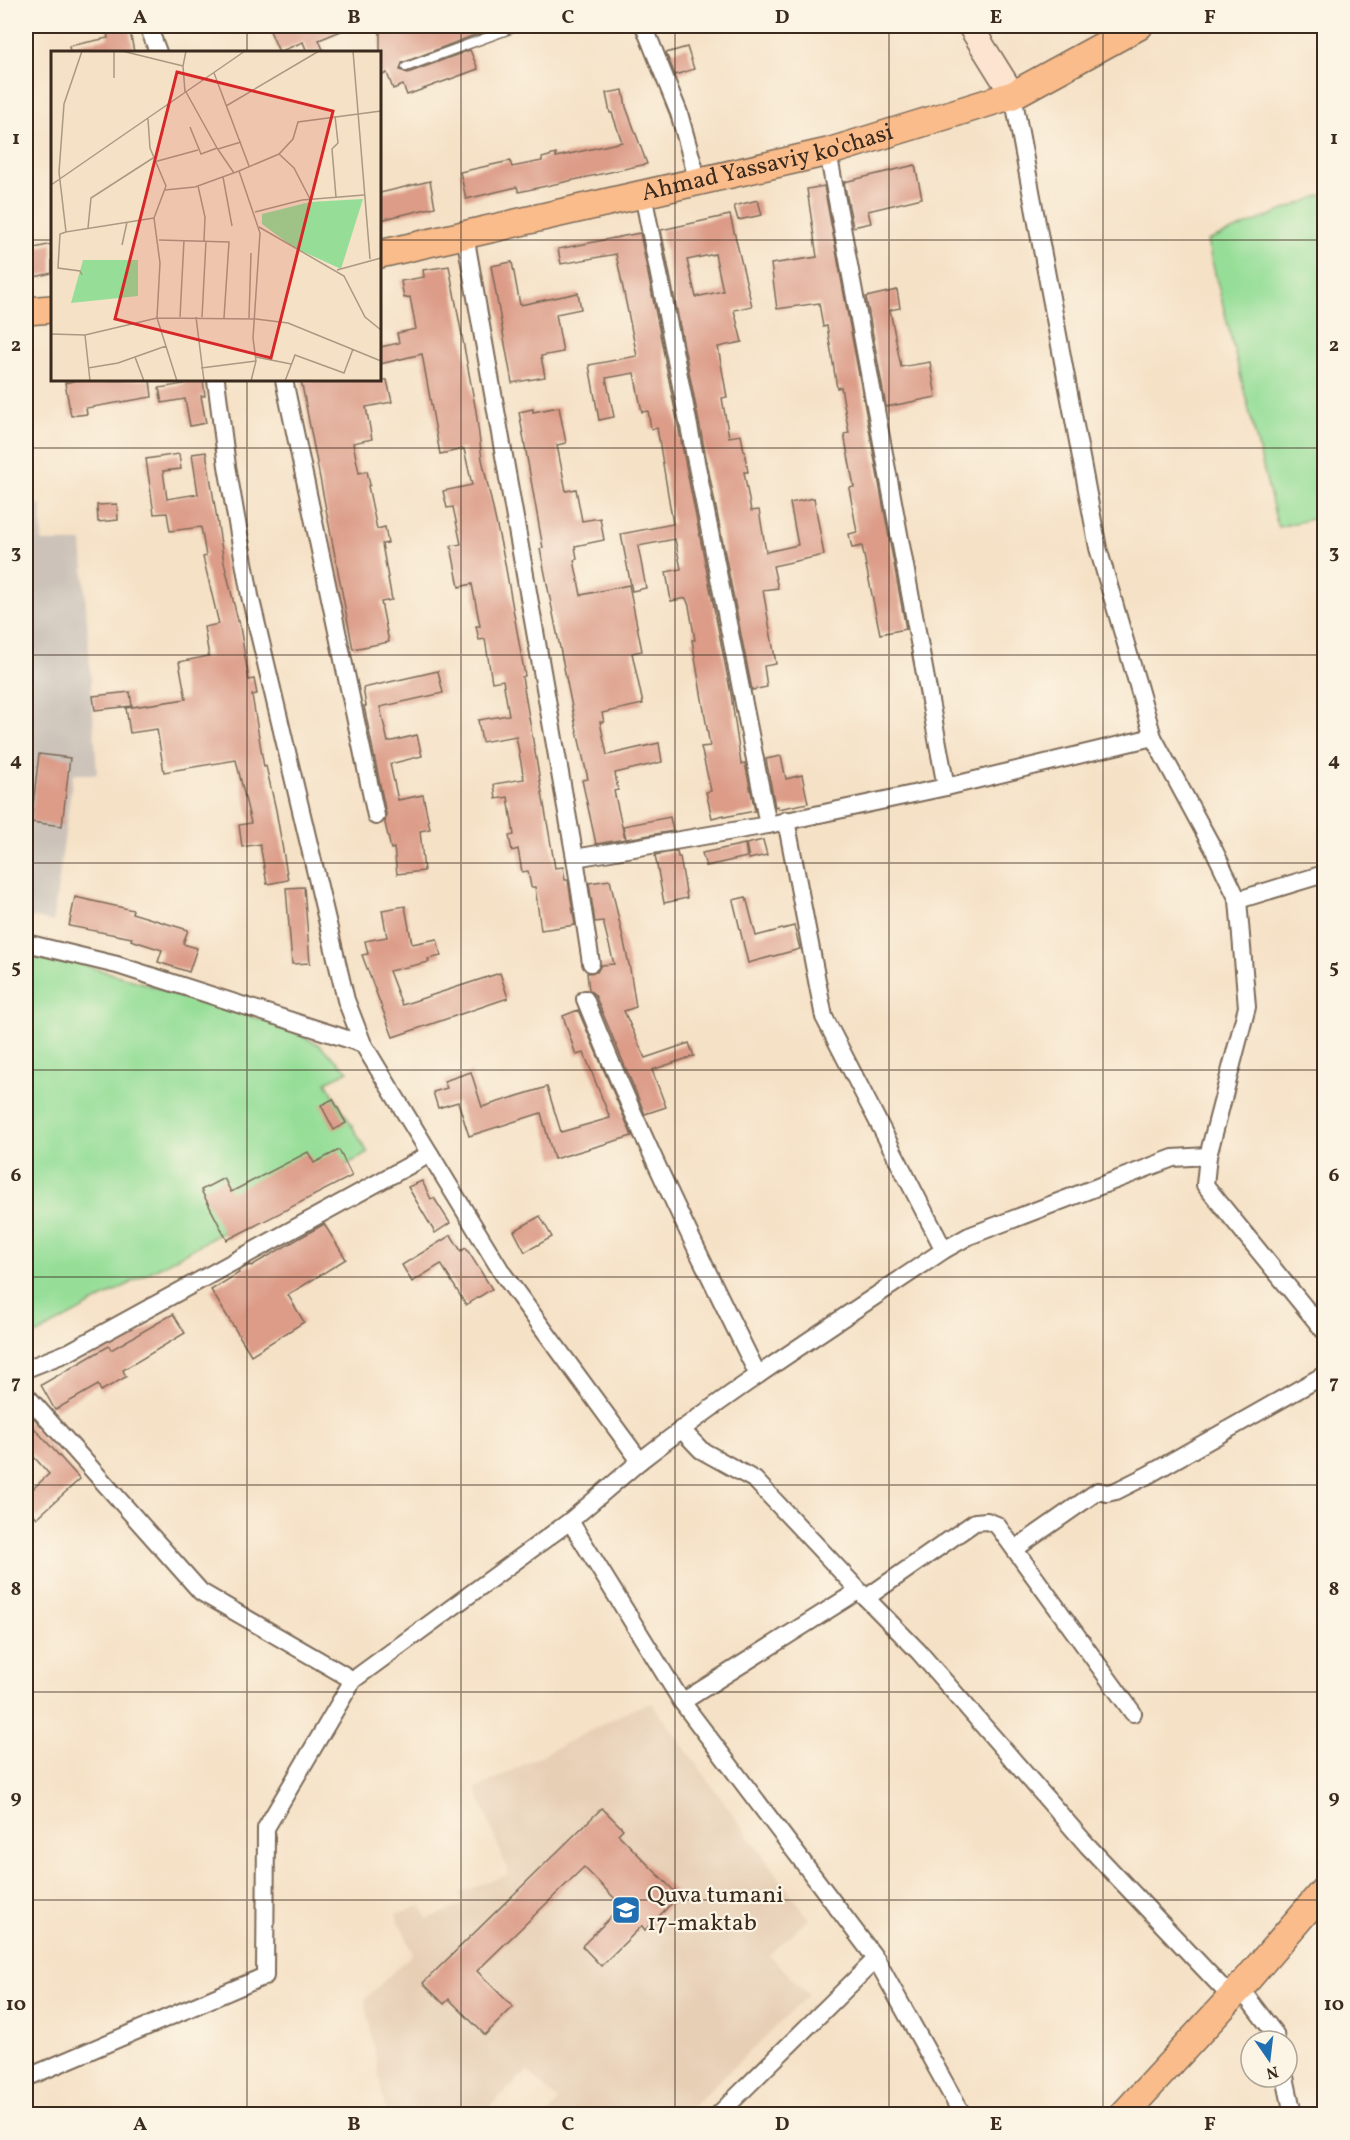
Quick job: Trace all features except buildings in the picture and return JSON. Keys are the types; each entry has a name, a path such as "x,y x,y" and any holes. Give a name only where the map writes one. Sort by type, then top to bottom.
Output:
{"main road":[{"name":"Ahmad Yassaviy ko'chasi","path":"381,254 828,152 1013,95 1139,26"},
{"path":"26,311 51,309"},
{"path":"1124,2115 1236,1993 1324,1890"}],"street":[{"path":"148,26 158,51"},
{"path":"644,26 679,113 698,182"},
{"path":"970,26 1013,95 1098,548 1152,737 1214,850 1238,900 1247,1007 1208,1156 1205,1185 1324,1331"},
{"path":"828,152 946,787"},
{"path":"643,194 768,825"},
{"path":"465,235 575,858 591,963"},
{"path":"216,381 227,466 252,606 346,1000 363,1044 504,1274 640,1461"},
{"path":"284,381 376,816"},
{"path":"575,858 768,825 946,787 1152,737"},
{"path":"786,820 824,1017 944,1250"},
{"path":"1238,900 1324,874"},
{"path":"26,943 117,966 363,1044"},
{"path":"585,999 615,1074 674,1203 758,1375"},
{"path":"26,1369 69,1352 430,1154"},
{"path":"26,2078 265,1976 266,1828 353,1680 570,1521 640,1461 681,1430 758,1375 944,1250 969,1236 1173,1158 1208,1156"},
{"path":"1015,1549 1098,1491 1116,1491 1148,1475 1324,1375"},
{"path":"26,1395 201,1592 353,1680"},
{"path":"681,1430 701,1450 755,1480 919,1652 1087,1845 1270,2029"},
{"path":"570,1521 682,1702 876,1959 962,2115"},
{"path":"682,1702 862,1594 975,1522 987,1521 997,1526 1015,1549 1133,1713"},
{"path":"719,2115 876,1959"},
{"path":"1288,2089 1293,2115"}],"lane":[{"path":"406,67 518,26"}],"shaded area":[{"path":"26,503 42,505 42,542 82,542 97,774 73,774 53,922 26,916"},
{"name":"Quva tumani 17-maktab","path":"652,1703 809,1919 769,1955 809,1995 684,2114 606,2114 601,2110 596,2114 548,2114 558,2101 528,2071 481,2114 386,2114 365,1999 413,1953 396,1914 421,1905 427,1919 463,1905 459,1893 509,1874 476,1789 632,1709"}],"green space":[{"path":"1324,194 1324,516 1278,527 1207,241"},
{"path":"26,950 48,954 279,1025 318,1044 348,1071 326,1082 368,1153 26,1340"}],"place":[{"name":"Quva tumani 17-maktab","path":"626,1910"}]}
